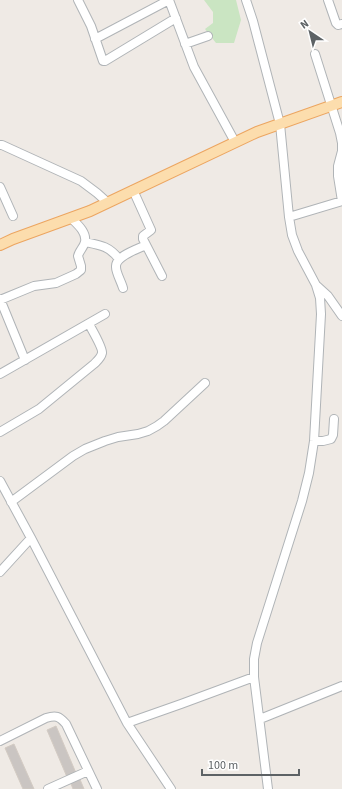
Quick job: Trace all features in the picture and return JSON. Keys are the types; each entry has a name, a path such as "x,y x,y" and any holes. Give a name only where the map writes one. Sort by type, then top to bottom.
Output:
{"main road":[{"path":"0,245 90,211 257,132 342,102"}],"street":[{"path":"78,0 91,26 103,61 176,18"},
{"path":"95,38 169,0 194,67 235,142"},
{"path":"246,0 280,124 292,235 298,251 316,284 320,298 321,314 314,441 309,473 302,501 257,643 254,659 254,676 268,789"},
{"path":"328,0 336,23 338,25 342,25"},
{"path":"185,44 208,36"},
{"path":"289,217 342,201 338,176 338,166 342,143 315,54"},
{"path":"0,144 81,181 107,202"},
{"path":"0,187 13,216"},
{"path":"134,190 151,230 143,236 143,239 162,276"},
{"path":"25,360 1,302 34,286 56,283 76,274 81,270 82,266 78,256 85,242 85,236 83,231 71,218"},
{"path":"85,242 105,247 114,253 119,259"},
{"path":"123,288 116,268 116,263 124,256 146,245"},
{"path":"316,284 328,296 342,316"},
{"path":"0,374 105,314"},
{"path":"0,432 39,409 99,359 102,355 102,349 89,324"},
{"path":"11,502 73,456 85,449 105,440 138,434 157,426 205,383"},
{"path":"314,441 323,442 331,439 333,435 334,419"},
{"path":"0,481 127,723 171,789"},
{"path":"0,572 31,538"},
{"path":"127,723 254,676"},
{"path":"260,719 342,686"},
{"path":"0,742 46,718 54,716 61,718 66,724 97,789"},
{"path":"48,789 88,771"}],"green space":[{"path":"204,0 236,0 241,20 234,43 216,43 205,29 213,23 213,12"}],"building":[{"path":"56,726 76,773 67,777 47,730"},
{"path":"14,744 34,789 23,789 5,748"},
{"path":"79,777 84,789 73,789 70,781"}]}
